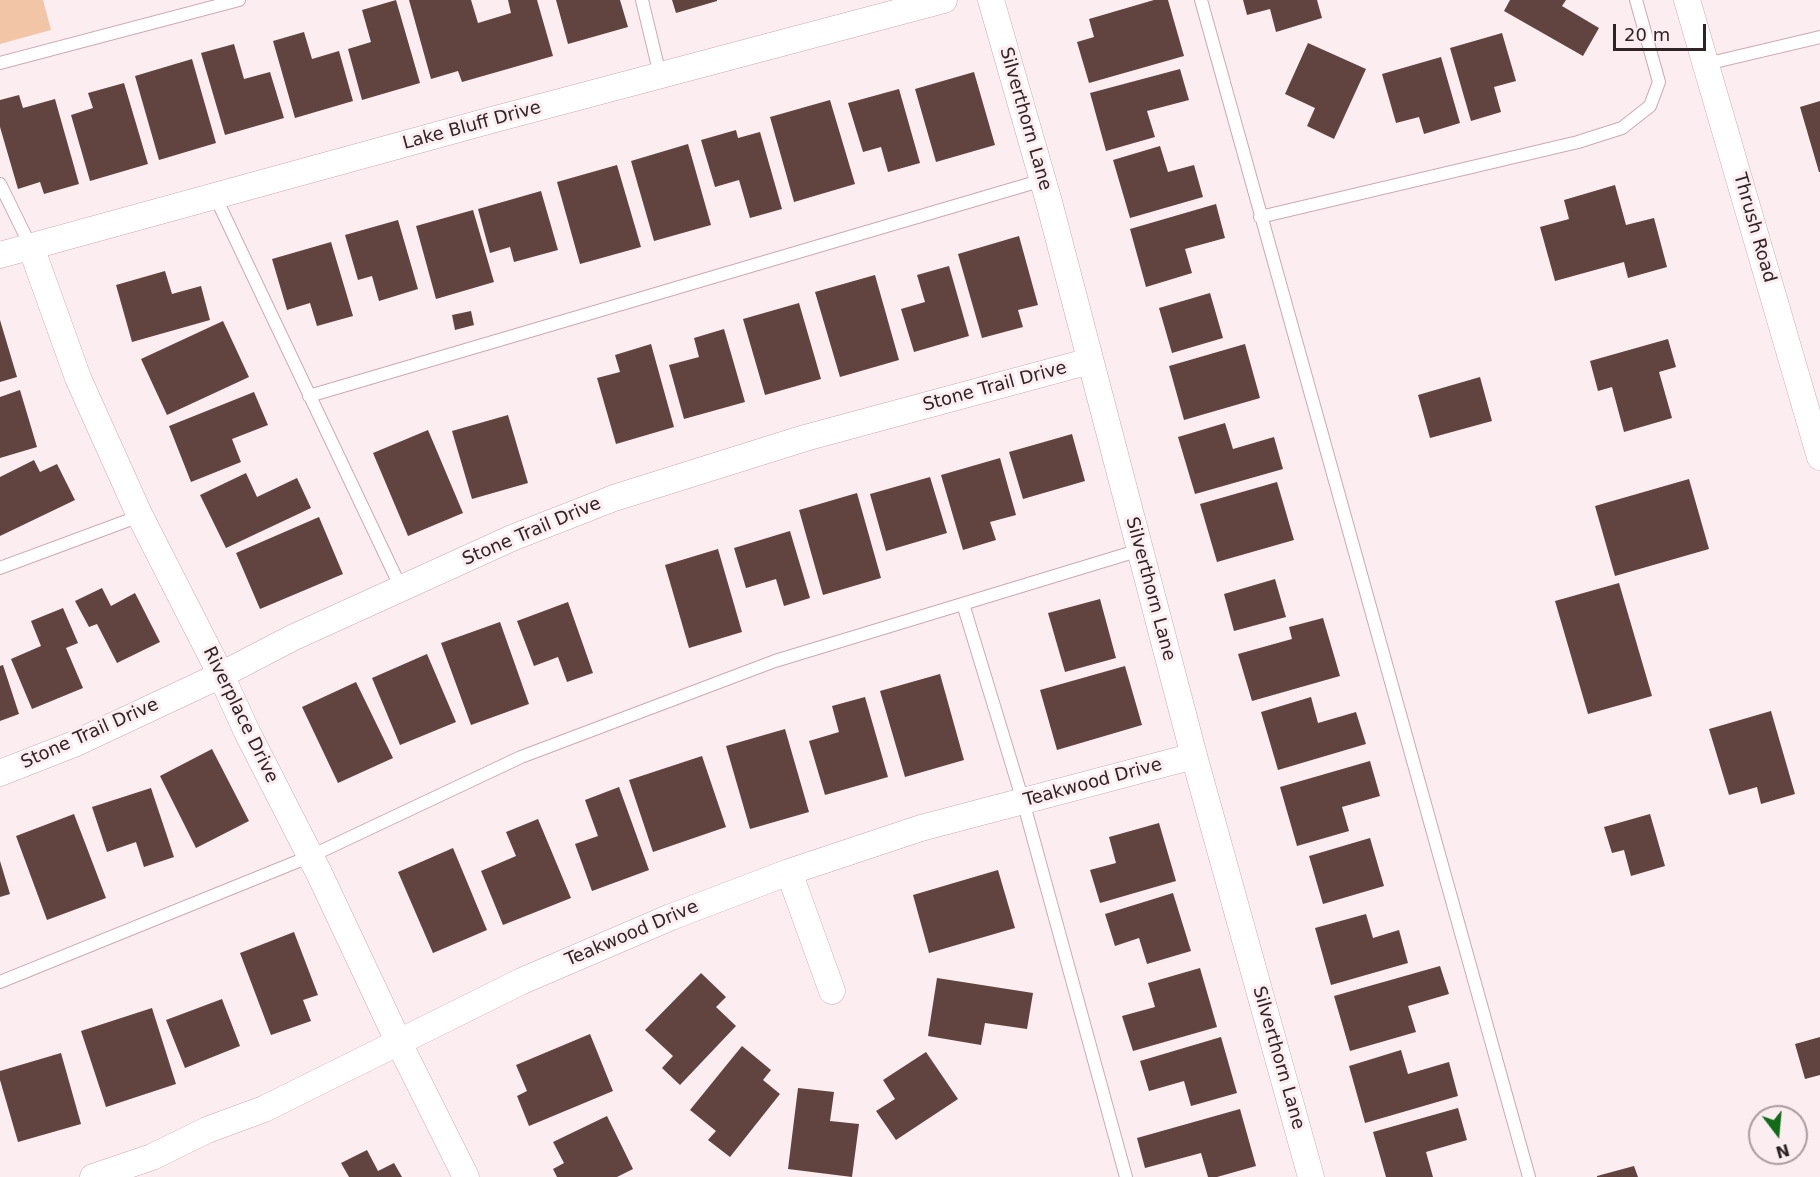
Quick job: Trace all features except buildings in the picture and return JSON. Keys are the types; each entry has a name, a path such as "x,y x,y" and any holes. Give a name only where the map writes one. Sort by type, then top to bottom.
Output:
{"street":[{"name":"Lake Bluff Drive","path":"0,255 944,0"},
{"name":"Silverthorn Lane","path":"991,0 1043,180 1194,756 1311,1177"},
{"name":"Thrush Road","path":"1687,0 1820,457"},
{"name":"Riverplace Drive","path":"31,247 78,378 140,516 221,675 466,1177"},
{"name":"Stone Trail Drive","path":"0,773 74,744 400,588 512,538 614,498 805,438 1090,361"},
{"name":"Teakwood Drive","path":"93,1177 152,1157 207,1130 264,1109 522,981 671,917 789,872 921,828 1194,756"},
{"path":"789,872 832,992"}],"lane":[{"path":"0,63 239,0"},
{"path":"642,0 660,75"},
{"path":"1201,0 1528,1177"},
{"path":"1260,217 1578,142 1622,128 1650,106 1659,82 1636,0"},
{"path":"1706,64 1820,37"},
{"path":"309,396 1043,180"},
{"path":"0,184 31,247"},
{"path":"215,196 400,588"},
{"path":"0,568 140,516"},
{"path":"0,982 310,856 521,757 776,661 1140,550"},
{"path":"963,604 1023,801 1126,1177"}],"shaded area":[{"path":"0,0 43,0 51,30 0,44"}]}
